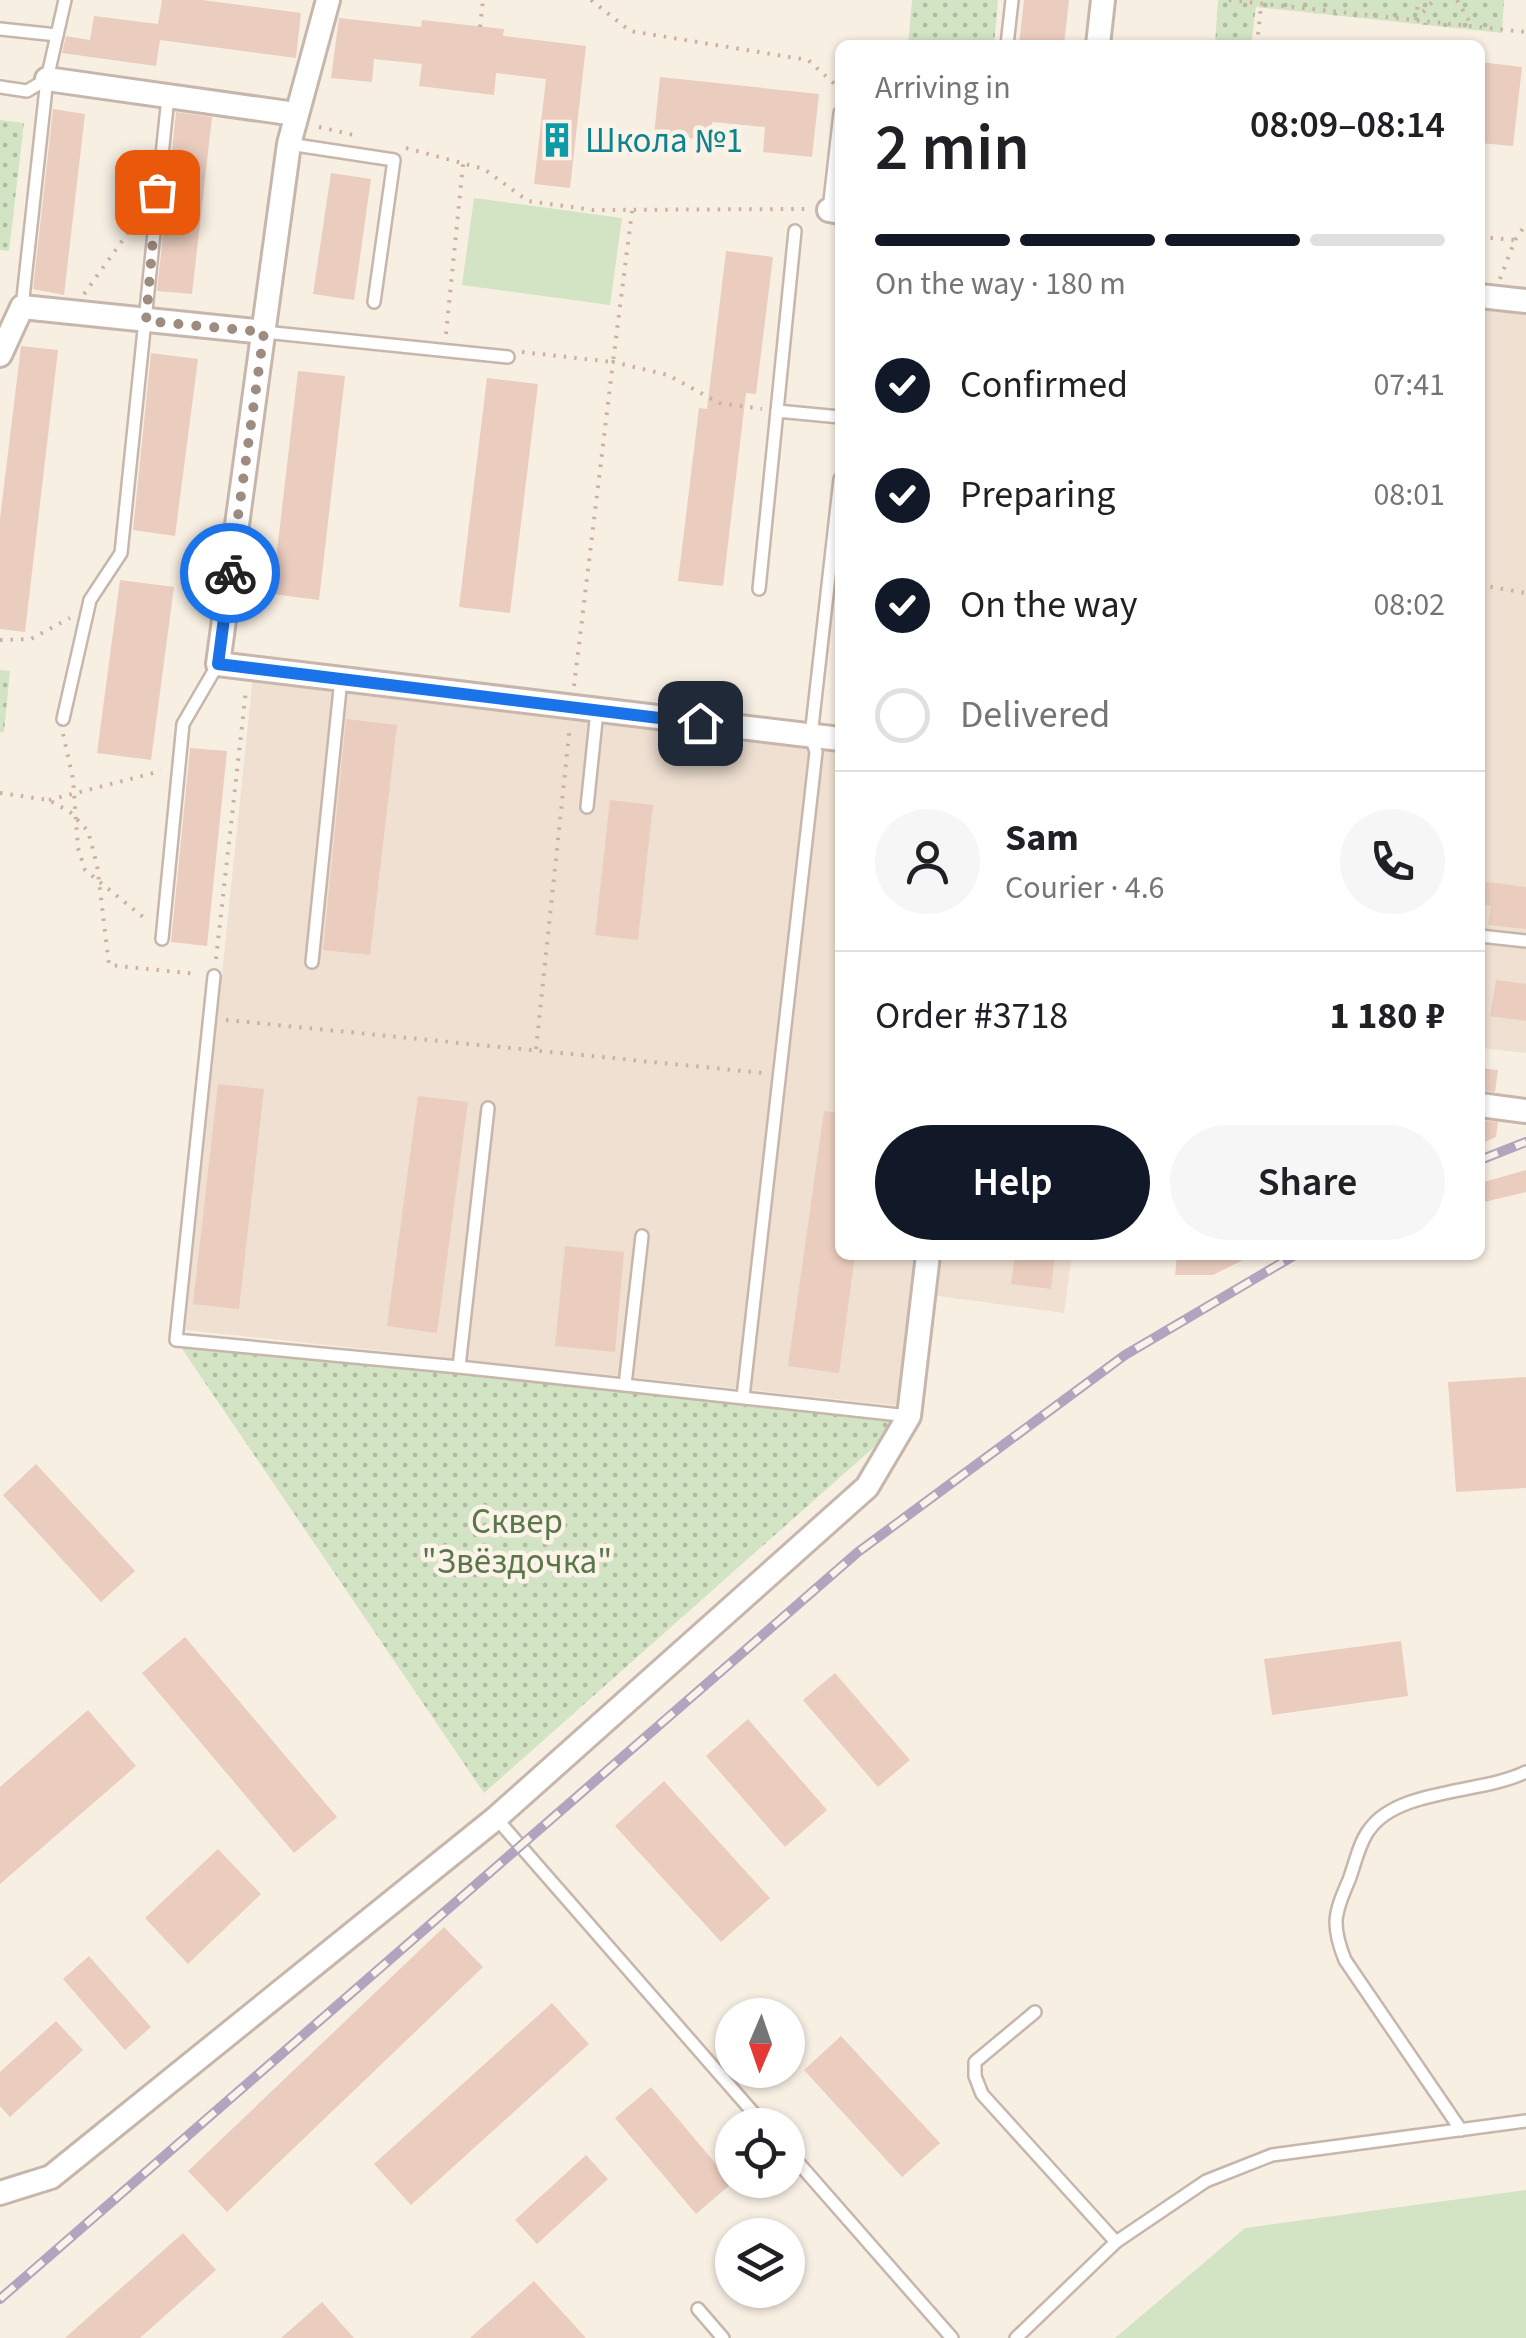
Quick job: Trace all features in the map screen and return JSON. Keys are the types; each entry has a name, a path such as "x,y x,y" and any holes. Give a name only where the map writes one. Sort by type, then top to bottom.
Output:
{"street":[{"path":"328,0 288,144 218,664 835,738"},
{"path":"1099,40 1103,0"},
{"path":"47,79 296,114"},
{"path":"1488,297 1526,300"},
{"path":"0,354 22,307 264,332"},
{"path":"1485,1106 1526,1111"},
{"path":"0,2194 51,2177 496,1818 868,1487 910,1416 927,1260"}],"lane":[{"path":"22,307 47,79 65,0"},
{"path":"1008,40 1012,0"},
{"path":"0,29 57,35"},
{"path":"0,88 27,91 47,79"},
{"path":"63,719 90,600 121,554 168,97"},
{"path":"288,144 394,160 374,302"},
{"path":"758,590 795,231"},
{"path":"264,332 514,354"},
{"path":"776,410 835,416"},
{"path":"743,1397 816,752 811,736 835,523"},
{"path":"162,939 183,724 218,664"},
{"path":"312,962 341,679"},
{"path":"587,807 597,711"},
{"path":"1485,937 1526,941"},
{"path":"214,976 176,1340 459,1366 910,1416"},
{"path":"459,1366 488,1108"},
{"path":"625,1385 642,1236"},
{"path":"1461,2130 1346,1960 1334,1934 1335,1912 1370,1828 1390,1813 1412,1801 1507,1781 1526,1772"},
{"path":"496,1818 749,2108"},
{"path":"1034,2012 976,2062 975,2076 982,2094 1116,2242"},
{"path":"1016,2338 1116,2242 1206,2181 1272,2155 1526,2121"},
{"path":"805,2170 952,2338"},
{"path":"698,2309 723,2338"}],"path":[{"path":"480,27 483,0"},
{"path":"591,0 630,32 808,60 835,84"},
{"path":"1229,0 1526,32"},
{"path":"1416,20 1418,0"},
{"path":"1416,20 1434,0"},
{"path":"1457,0 1472,26"},
{"path":"1258,40 1262,3"},
{"path":"318,127 373,140"},
{"path":"391,145 484,169 528,201 593,210 834,211"},
{"path":"445,344 463,163"},
{"path":"75,306 157,192"},
{"path":"613,362 632,210"},
{"path":"1488,297 1498,284 1514,240 1526,224"},
{"path":"1485,237 1514,240"},
{"path":"514,354 613,362 668,375 719,402 776,410"},
{"path":"1485,586 1526,592"},
{"path":"0,640 42,635 76,614 90,600"},
{"path":"50,800 88,831 109,965 214,976 246,682"},
{"path":"63,719 62,741 70,757 78,848 85,870 151,924 162,939"},
{"path":"0,794 50,800 161,771 180,746"},
{"path":"209,1019 779,1075"}],"shaded area":[{"path":"1485,299 1526,303 1526,1053 1485,1049"},
{"path":"253,676 835,745 835,1260 1071,1260 1064,1313 916,1293 902,1406 185,1330"}],"green space":[{"path":"912,0 998,0 994,40 908,40"},
{"path":"1218,0 1504,0 1502,33 1256,7 1252,40 1215,40"},
{"path":"0,120 24,123 9,251 0,250"},
{"path":"474,198 622,218 610,305 462,285"},
{"path":"0,670 10,671 4,732 0,732"},
{"name":"Сквер \"Звёздочка\"","path":"176,1340 909,1416 484,1793"},
{"path":"1526,2190 1526,2338 1115,2338 1245,2228"}],"building":[{"path":"162,0 202,0 301,13 296,58 160,40 156,66 62,53 66,36 90,40 94,16 158,24"},
{"path":"1024,0 1069,0 1065,40 1020,40"},
{"name":"Школа №1","path":"339,18 421,27 422,20 504,29 503,36 586,46 570,188 534,184 546,79 496,73 494,95 419,86 422,64 374,59 372,82 331,78"},
{"path":"1485,63 1522,67 1513,146 1485,143"},
{"path":"660,77 819,94 812,157 763,152 765,127 712,122 710,140 654,135"},
{"path":"53,109 85,114 64,295 33,289"},
{"path":"176,112 212,117 192,294 157,291"},
{"path":"331,173 371,179 354,300 313,294"},
{"path":"726,251 773,257 756,394 746,393 723,586 678,581 699,408 707,409"},
{"path":"21,346 58,350 25,632 0,629 0,519"},
{"path":"151,353 198,359 175,536 133,530"},
{"path":"298,371 345,376 319,600 272,594"},
{"path":"487,378 538,384 510,613 459,607"},
{"path":"120,580 174,587 151,760 97,753"},
{"path":"346,719 397,725 370,955 323,950"},
{"path":"190,748 227,751 207,946 171,942"},
{"path":"610,800 653,805 638,940 595,935"},
{"path":"1485,882 1526,887 1526,929 1488,925 1491,906 1485,905"},
{"path":"1496,980 1526,984 1526,1021 1490,1016"},
{"path":"1485,1069 1498,1070 1495,1092 1485,1091"},
{"path":"218,1084 264,1089 239,1309 193,1304"},
{"path":"418,1096 468,1102 437,1333 387,1326"},
{"path":"824,1111 835,1112 835,1260 854,1260 839,1373 788,1366"},
{"path":"1485,1121 1498,1122 1496,1137 1485,1142"},
{"path":"1526,1170 1526,1192 1485,1202 1485,1182"},
{"path":"565,1246 624,1252 615,1352 555,1346"},
{"path":"1014,1260 1054,1260 1051,1289 1011,1284"},
{"path":"1176,1260 1243,1260 1213,1275 1175,1275"},
{"path":"1526,1377 1526,1488 1456,1492 1448,1382"},
{"path":"36,1464 135,1571 101,1602 3,1495"},
{"path":"185,1637 337,1817 294,1853 142,1673"},
{"path":"1401,1641 1408,1696 1272,1715 1264,1659"},
{"path":"835,1673 910,1760 878,1787 803,1700"},
{"path":"88,1710 136,1766 0,1884 0,1787"},
{"path":"748,1719 827,1810 785,1847 706,1756"},
{"path":"664,1781 770,1898 721,1942 615,1826"},
{"path":"218,1849 261,1894 188,1964 145,1918"},
{"path":"444,1927 483,1967 227,2212 188,2171"},
{"path":"89,1956 151,2027 125,2050 63,1979"},
{"path":"552,2003 589,2044 411,2205 374,2164"},
{"path":"56,2021 83,2050 10,2117 0,2106 0,2072"},
{"path":"841,2036 940,2143 902,2177 805,2069"},
{"path":"651,2087 715,2163 715,2198 696,2214 615,2118"},
{"path":"586,2155 608,2179 537,2244 515,2220"},
{"path":"183,2233 216,2270 140,2338 65,2338"},
{"path":"534,2281 586,2338 470,2338"},
{"path":"322,2302 354,2338 281,2338"}],"railway":[{"path":"1485,1158 1526,1142"},
{"path":"0,2299 858,1552 1125,1355 1286,1260"}],"way so far":[{"path":"157,192 146,321 264,332 230,573"}],"place":[{"name":"Школа №1","path":"557,140"}],"route":[{"path":"230,573 218,664 700,723"}]}
